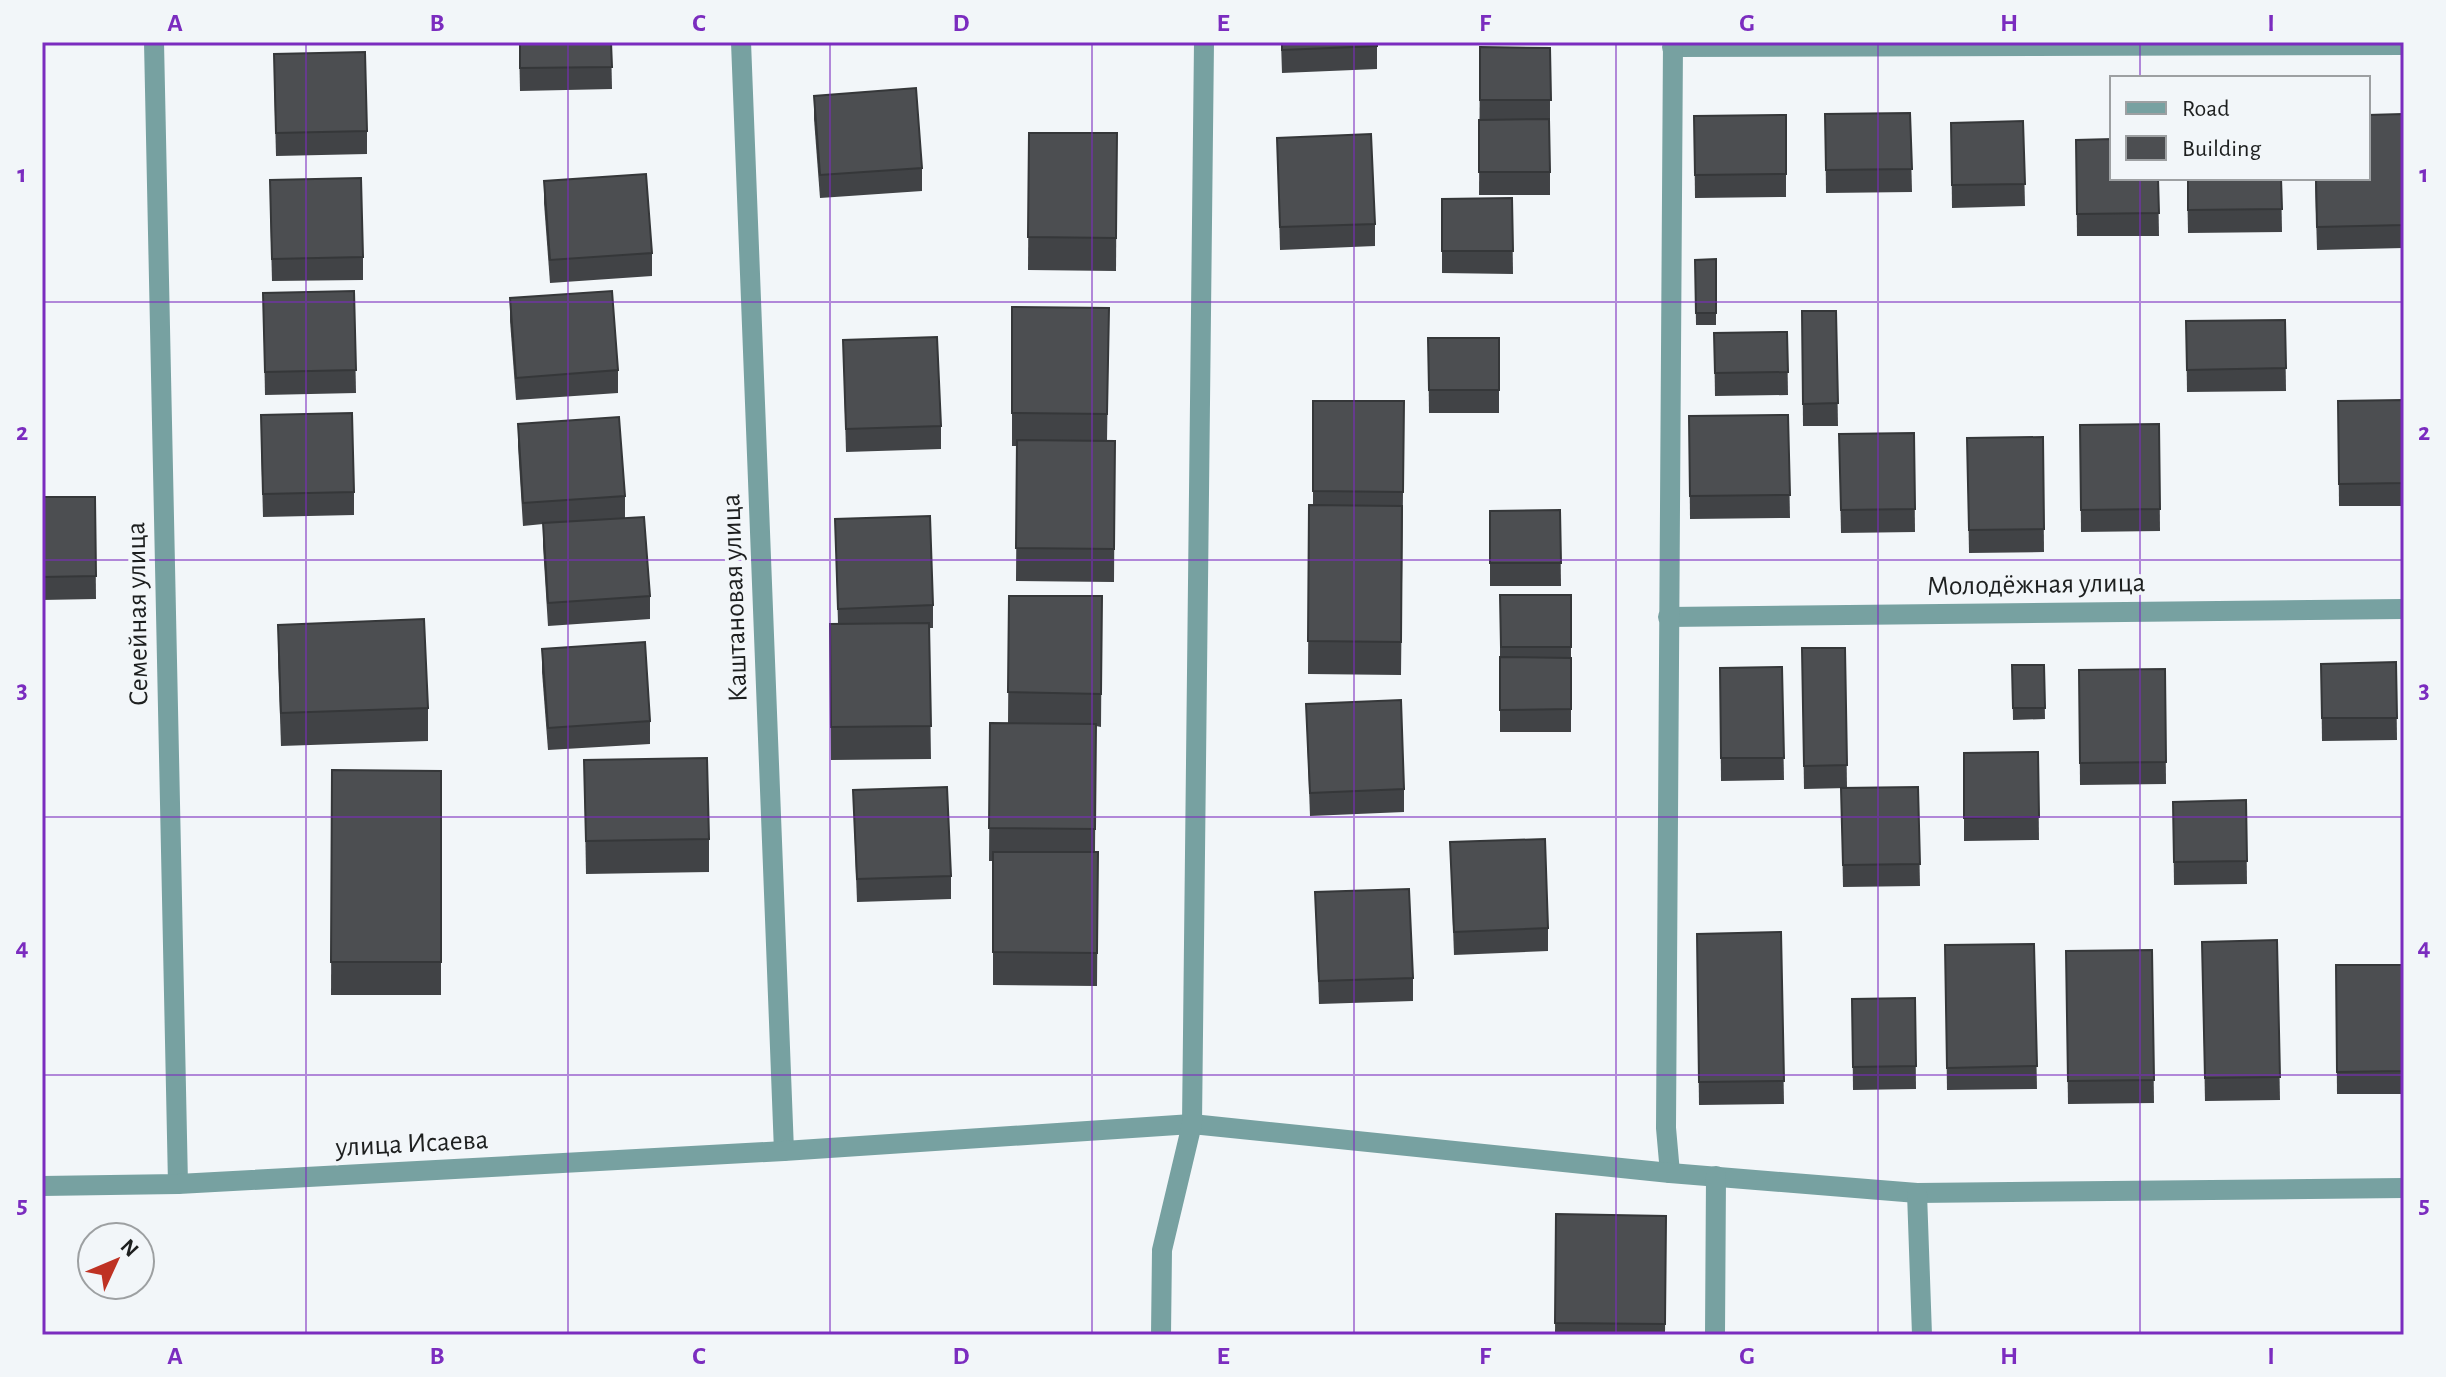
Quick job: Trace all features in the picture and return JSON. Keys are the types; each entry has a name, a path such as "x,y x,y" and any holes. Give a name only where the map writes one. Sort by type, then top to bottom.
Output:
{"street":[{"name":"Семейная улица","path":"154,42 178,1184"},
{"name":"Каштановая улица","path":"741,42 784,1151"},
{"path":"1161,1335 1162,1250 1192,1124 1204,42"},
{"path":"1670,1173 1666,1128 1672,45 2404,45"},
{"name":"Молодёжная улица","path":"1668,617 2404,609"},
{"name":"улица Исаева","path":"42,1186 178,1184 784,1151 1192,1124 1670,1173 1917,1193 2404,1188"},
{"path":"1715,1335 1716,1176"},
{"path":"1917,1193 1922,1335"}],"building":[{"path":"520,42 611,42 612,67 520,68"},
{"path":"1282,42 1377,42 1377,46 1282,50"},
{"path":"1480,47 1550,48 1551,100 1480,100"},
{"path":"365,52 367,131 276,133 274,54"},
{"path":"916,88 922,168 820,175 814,96"},
{"path":"1910,113 1912,169 1826,170 1825,114"},
{"path":"2402,114 2404,225 2317,227 2316,180 2370,180 2370,115"},
{"path":"1786,115 1786,174 1695,175 1694,116"},
{"path":"1549,119 1550,172 1479,172 1479,120"},
{"path":"2023,121 2025,184 1952,185 1951,123"},
{"path":"1029,133 1117,133 1116,238 1028,237"},
{"path":"1371,134 1375,224 1280,227 1277,138"},
{"path":"2110,139 2110,180 2158,180 2159,213 2077,214 2076,140"},
{"path":"646,174 652,253 550,260 544,181"},
{"path":"361,178 363,257 272,259 270,180"},
{"path":"2188,180 2281,180 2282,209 2188,210"},
{"path":"1512,198 1513,251 1442,251 1442,199"},
{"path":"1716,259 1716,313 1696,313 1695,260"},
{"path":"354,291 356,370 265,372 263,293"},
{"path":"612,291 618,370 516,378 510,298"},
{"path":"1012,307 1109,308 1107,414 1012,413"},
{"path":"1802,311 1836,311 1838,403 1803,404"},
{"path":"2285,320 2286,368 2187,370 2186,321"},
{"path":"1787,332 1788,372 1715,373 1714,333"},
{"path":"937,337 941,426 846,429 843,340"},
{"path":"1428,338 1499,338 1499,390 1429,390"},
{"path":"2402,400 2404,483 2339,484 2338,401"},
{"path":"1313,401 1404,401 1403,492 1313,491"},
{"path":"352,413 354,492 263,494 261,415"},
{"path":"1788,415 1790,495 1690,496 1689,416"},
{"path":"619,417 625,496 523,503 518,424"},
{"path":"2159,424 2160,509 2081,510 2080,425"},
{"path":"1914,433 1915,509 1841,510 1839,434"},
{"path":"2043,437 2044,529 1969,530 1967,438"},
{"path":"1017,440 1115,441 1114,549 1016,548"},
{"path":"42,497 95,497 96,576 42,577"},
{"path":"1309,505 1402,506 1401,642 1308,641"},
{"path":"1560,510 1561,563 1490,563 1490,511"},
{"path":"930,516 933,605 838,609 835,519"},
{"path":"644,517 650,596 548,603 543,523"},
{"path":"1500,595 1571,595 1571,647 1501,647"},
{"path":"1009,596 1102,596 1101,694 1008,692"},
{"path":"424,619 428,708 281,713 278,625"},
{"path":"929,623 931,726 831,727 830,624"},
{"path":"645,642 650,721 548,728 542,649"},
{"path":"1802,648 1845,648 1847,765 1804,766"},
{"path":"1500,657 1571,658 1571,709 1500,710"},
{"path":"2396,662 2397,718 2322,718 2321,664"},
{"path":"2012,665 2044,665 2045,708 2013,708"},
{"path":"1782,667 1784,758 1721,758 1720,668"},
{"path":"2165,669 2166,762 2080,763 2079,670"},
{"path":"1401,700 1404,789 1310,793 1306,704"},
{"path":"990,723 1096,724 1095,829 989,828"},
{"path":"2038,752 2039,817 1964,818 1964,753"},
{"path":"707,758 709,839 586,841 584,760"},
{"path":"332,770 441,771 441,962 331,962"},
{"path":"947,787 951,876 857,879 853,790"},
{"path":"1918,787 1920,864 1843,865 1841,788"},
{"path":"2246,800 2247,861 2174,862 2173,802"},
{"path":"1545,839 1548,928 1454,932 1450,842"},
{"path":"993,852 1098,852 1097,953 993,952"},
{"path":"1409,889 1413,978 1319,981 1315,892"},
{"path":"1781,932 1784,1081 1699,1082 1697,934"},
{"path":"2277,940 2280,1077 2205,1078 2202,942"},
{"path":"2034,944 2037,1066 1947,1068 1945,945"},
{"path":"2152,950 2154,1080 2068,1081 2066,951"},
{"path":"2336,965 2404,965 2404,1071 2337,1072"},
{"path":"1915,998 1916,1066 1853,1067 1852,999"},
{"path":"1556,1214 1666,1216 1665,1324 1555,1323"}]}
